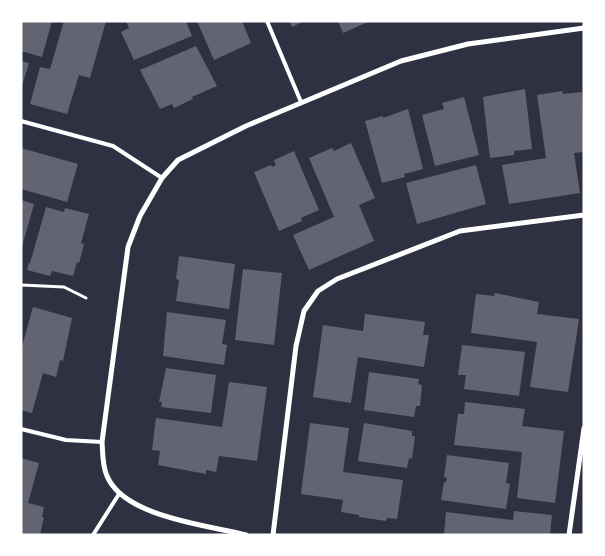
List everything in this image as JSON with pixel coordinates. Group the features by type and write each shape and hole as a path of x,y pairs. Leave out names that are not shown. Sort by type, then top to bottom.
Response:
{"street":[{"path":"246,535 146,511 119,494 105,470 102,442 128,247 140,216 162,178 178,160 201,147 401,61 468,44 584,28"},
{"path":"273,535 296,346 304,311 318,291 337,280 460,231 584,214"},
{"path":"569,535 584,428"}],"lane":[{"path":"267,21 302,102"},
{"path":"21,121 113,146 162,178"},
{"path":"21,430 66,440 102,442"},
{"path":"93,535 119,494"}],"path":[{"path":"21,285 64,287 86,298"}],"building":[{"path":"21,21 52,21 42,57 21,51"},
{"path":"64,21 106,21 90,78 79,75 67,114 30,104 40,67 50,69"},
{"path":"126,21 186,21 192,36 134,60 121,32 129,28"},
{"path":"197,21 242,21 251,43 214,60"},
{"path":"289,21 304,21 292,27"},
{"path":"338,21 370,21 343,33"},
{"path":"196,46 217,86 192,97 193,99 174,108 172,104 160,109 140,70"},
{"path":"21,61 29,63 22,86 21,86"},
{"path":"525,89 532,149 514,151 514,155 490,158 483,97"},
{"path":"562,91 563,94 582,92 584,152 574,153 580,193 509,204 502,165 546,158 537,95"},
{"path":"464,97 479,155 435,166 422,115 444,109 442,103"},
{"path":"408,109 423,169 404,174 405,177 382,183 365,121 383,116 383,118"},
{"path":"351,143 375,198 359,205 374,241 309,270 293,235 334,217 309,158 332,148 334,151"},
{"path":"21,148 78,164 67,202 21,189"},
{"path":"294,151 319,210 301,218 302,221 279,231 254,172 271,165 272,167 276,165 274,160"},
{"path":"476,165 486,204 417,224 406,183"},
{"path":"21,200 34,204 22,247 21,247"},
{"path":"46,207 64,212 65,208 89,214 81,243 84,244 73,276 52,271 50,276 27,270"},
{"path":"179,256 235,264 229,309 176,301 179,280 176,279"},
{"path":"243,269 282,273 274,345 235,340"},
{"path":"495,293 539,302 537,314 579,319 568,392 530,387 537,342 471,333 476,294 494,296"},
{"path":"33,307 72,318 63,361 60,360 56,377 43,373 32,413 21,410 21,350"},
{"path":"167,312 226,320 222,344 227,345 224,365 163,356"},
{"path":"365,314 425,322 423,335 429,335 424,367 358,357 351,403 313,397 323,325 363,331"},
{"path":"462,345 525,352 519,396 464,389 466,375 458,375"},
{"path":"166,368 216,375 211,413 161,407 162,402 159,402"},
{"path":"369,372 419,379 418,384 422,385 420,406 416,406 414,417 364,410"},
{"path":"229,382 267,387 257,461 219,456 216,472 206,470 206,474 158,465 160,451 152,450 156,418 222,427"},
{"path":"465,402 525,409 522,426 564,431 555,503 517,498 522,452 454,445 458,414 464,414"},
{"path":"310,423 349,428 343,472 403,480 397,519 387,518 386,521 359,517 359,515 341,512 343,500 301,494"},
{"path":"364,423 412,431 412,436 415,436 412,459 409,458 407,468 358,461"},
{"path":"447,455 509,463 506,483 510,484 506,509 441,500 444,482 446,482 447,478 444,477"},
{"path":"21,458 39,463 28,503 44,507 40,535 21,535"},
{"path":"514,511 552,515 550,535 444,535 446,512 513,520"}]}
